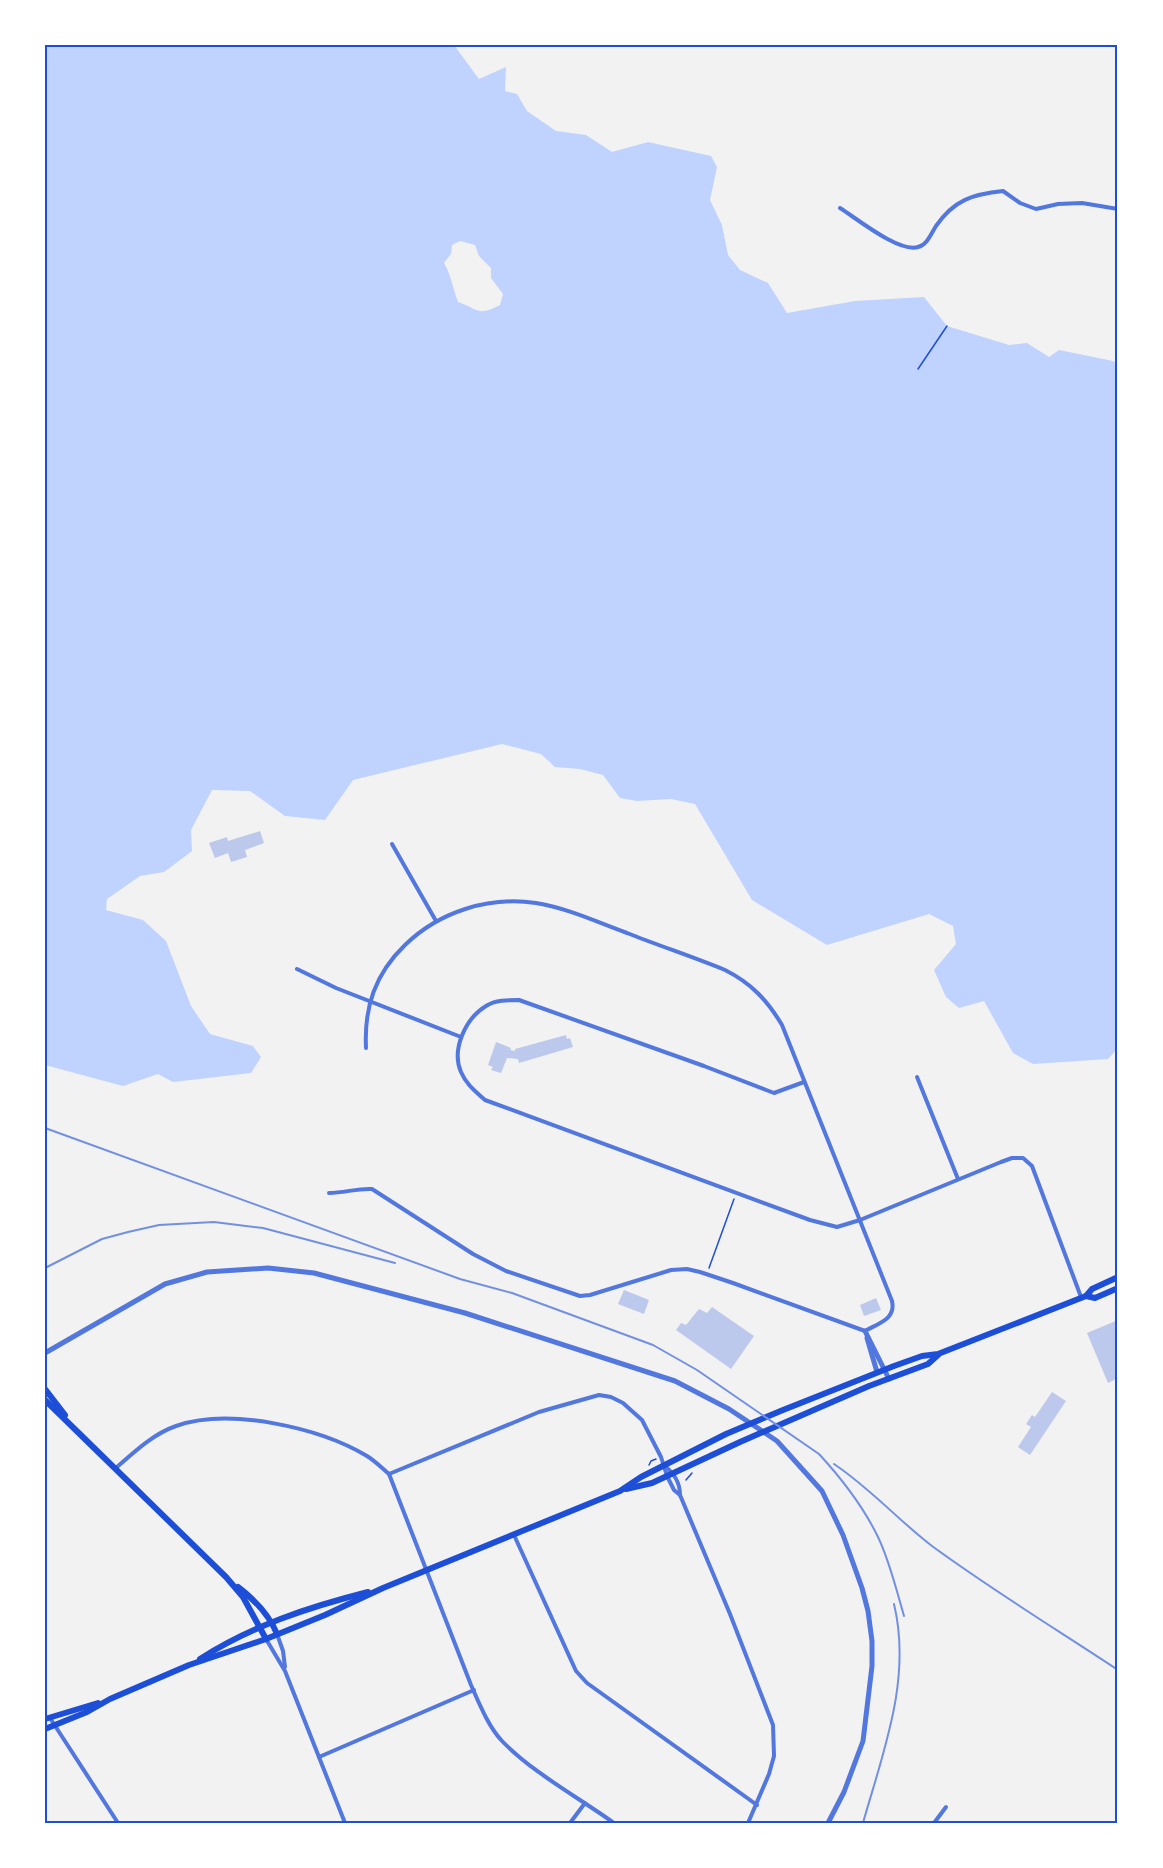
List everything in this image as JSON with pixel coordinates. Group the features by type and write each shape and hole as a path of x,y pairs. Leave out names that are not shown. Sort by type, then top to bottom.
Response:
{"main road":[{"path":"45,1729 87,1713 110,1700 189,1665 266,1639 426,1570 620,1491 726,1434 877,1372 922,1356 938,1354 1084,1297 1092,1289 1118,1277"},
{"path":"1084,1297 1095,1298 1118,1288"},
{"path":"620,1491 652,1483 740,1442 928,1364 938,1354"},
{"path":"45,1389 72,1426"},
{"path":"45,1400 226,1577 243,1597 266,1639"},
{"path":"226,1577 255,1600 277,1634"},
{"path":"189,1665 230,1640 260,1627 338,1599 383,1588"},
{"path":"48,1719 110,1700"}],"street":[{"path":"840,208 891,241 917,248 927,241 937,225 957,204 978,194 1003,191 1020,203 1036,209 1058,204 1082,203 1118,209"},
{"path":"392,844 436,921"},
{"path":"366,1048 367,1019 371,1000 380,976 393,957 417,934 436,921 453,912 476,906 509,902 535,903 563,910 725,970 742,979 771,1006 782,1025 894,1307 889,1318 865,1331"},
{"path":"297,969 336,988 461,1037"},
{"path":"804,1082 774,1093 519,1000 487,1005 474,1016 461,1037 458,1052 459,1069 469,1086 485,1100 736,1193 837,1227 860,1220 1012,1158 1023,1158 1028,1161 1034,1173 1084,1297"},
{"path":"917,1077 958,1179"},
{"path":"329,1193 341,1193 361,1188 372,1189 473,1254 506,1271 580,1296 671,1270 687,1269 706,1274 865,1331 889,1379"},
{"path":"45,1355 165,1284 207,1272 268,1268 314,1273 465,1313 675,1381 729,1409 777,1441 822,1491 843,1535 868,1611 872,1641 872,1666 864,1741 844,1792 828,1823"},
{"path":"865,1331 877,1372"},
{"path":"389,1474 539,1412 599,1395 611,1397 622,1403 642,1420 670,1475 680,1486 680,1495 773,1725 774,1756 764,1789 748,1823"},
{"path":"116,1468 138,1449 174,1427 190,1422 246,1419 321,1435 368,1457 389,1474 474,1690 501,1740 549,1780 614,1823"},
{"path":"670,1475 674,1490 680,1495"},
{"path":"514,1535 576,1671 587,1683 757,1805"},
{"path":"277,1634 283,1651 285,1671"},
{"path":"266,1639 285,1671 345,1823"},
{"path":"319,1757 474,1690"},
{"path":"48,1719 77,1758 117,1823"},
{"path":"570,1823 585,1803"},
{"path":"934,1823 946,1807"}],"path":[{"path":"918,369 947,326"},
{"path":"706,1274 736,1193"}],"water":[{"path":"45,45 454,45 479,79 506,67 505,91 517,94 527,111 556,131 586,135 612,152 648,142 711,156 717,167 710,200 722,225 728,255 740,270 768,283 787,313 855,301 924,297 947,326 1009,345 1027,343 1049,357 1059,350 1113,361 1118,365 1118,1048 1108,1059 1033,1064 1013,1053 984,1001 959,1008 946,997 934,970 956,944 953,926 929,914 827,945 752,900 695,804 671,799 637,801 620,798 603,775 580,769 555,767 541,754 502,744 353,780 325,820 285,816 250,791 212,790 191,830 192,851 164,872 140,876 107,899 106,910 143,920 166,941 191,1006 210,1034 253,1046 261,1057 251,1073 173,1082 158,1074 123,1086 45,1065","holes":["460,241 475,245 479,256 491,268 491,278 503,294 500,305 487,311 478,311 458,302 444,263 451,254 452,245"]}],"building":[{"path":"260,831 264,843 245,850 247,857 231,862 228,853 215,858 209,843 227,837 228,841"},
{"path":"566,1035 567,1039 570,1038 573,1047 519,1063 518,1059 507,1058 501,1073 491,1070 493,1067 488,1065 496,1042 515,1051 515,1049"},
{"path":"624,1290 649,1300 644,1314 618,1304"},
{"path":"876,1298 881,1310 864,1316 860,1305"},
{"path":"712,1307 754,1336 731,1369 676,1330 681,1323 686,1325 699,1309 707,1313"},
{"path":"1118,1320 1118,1378 1108,1383 1087,1333"},
{"path":"1052,1392 1066,1401 1030,1455 1018,1447 1031,1427 1026,1424 1032,1415 1035,1417"}],"railway":[{"path":"45,1128 460,1279 512,1293 653,1345 697,1370 819,1454 852,1493 866,1514 886,1556 904,1616"},
{"path":"45,1268 102,1239 159,1225 214,1222 263,1228 395,1263"},
{"path":"834,1464 860,1483 932,1546 1118,1670"},
{"path":"863,1823 893,1715 897,1688 900,1660 899,1632 894,1604"}]}
